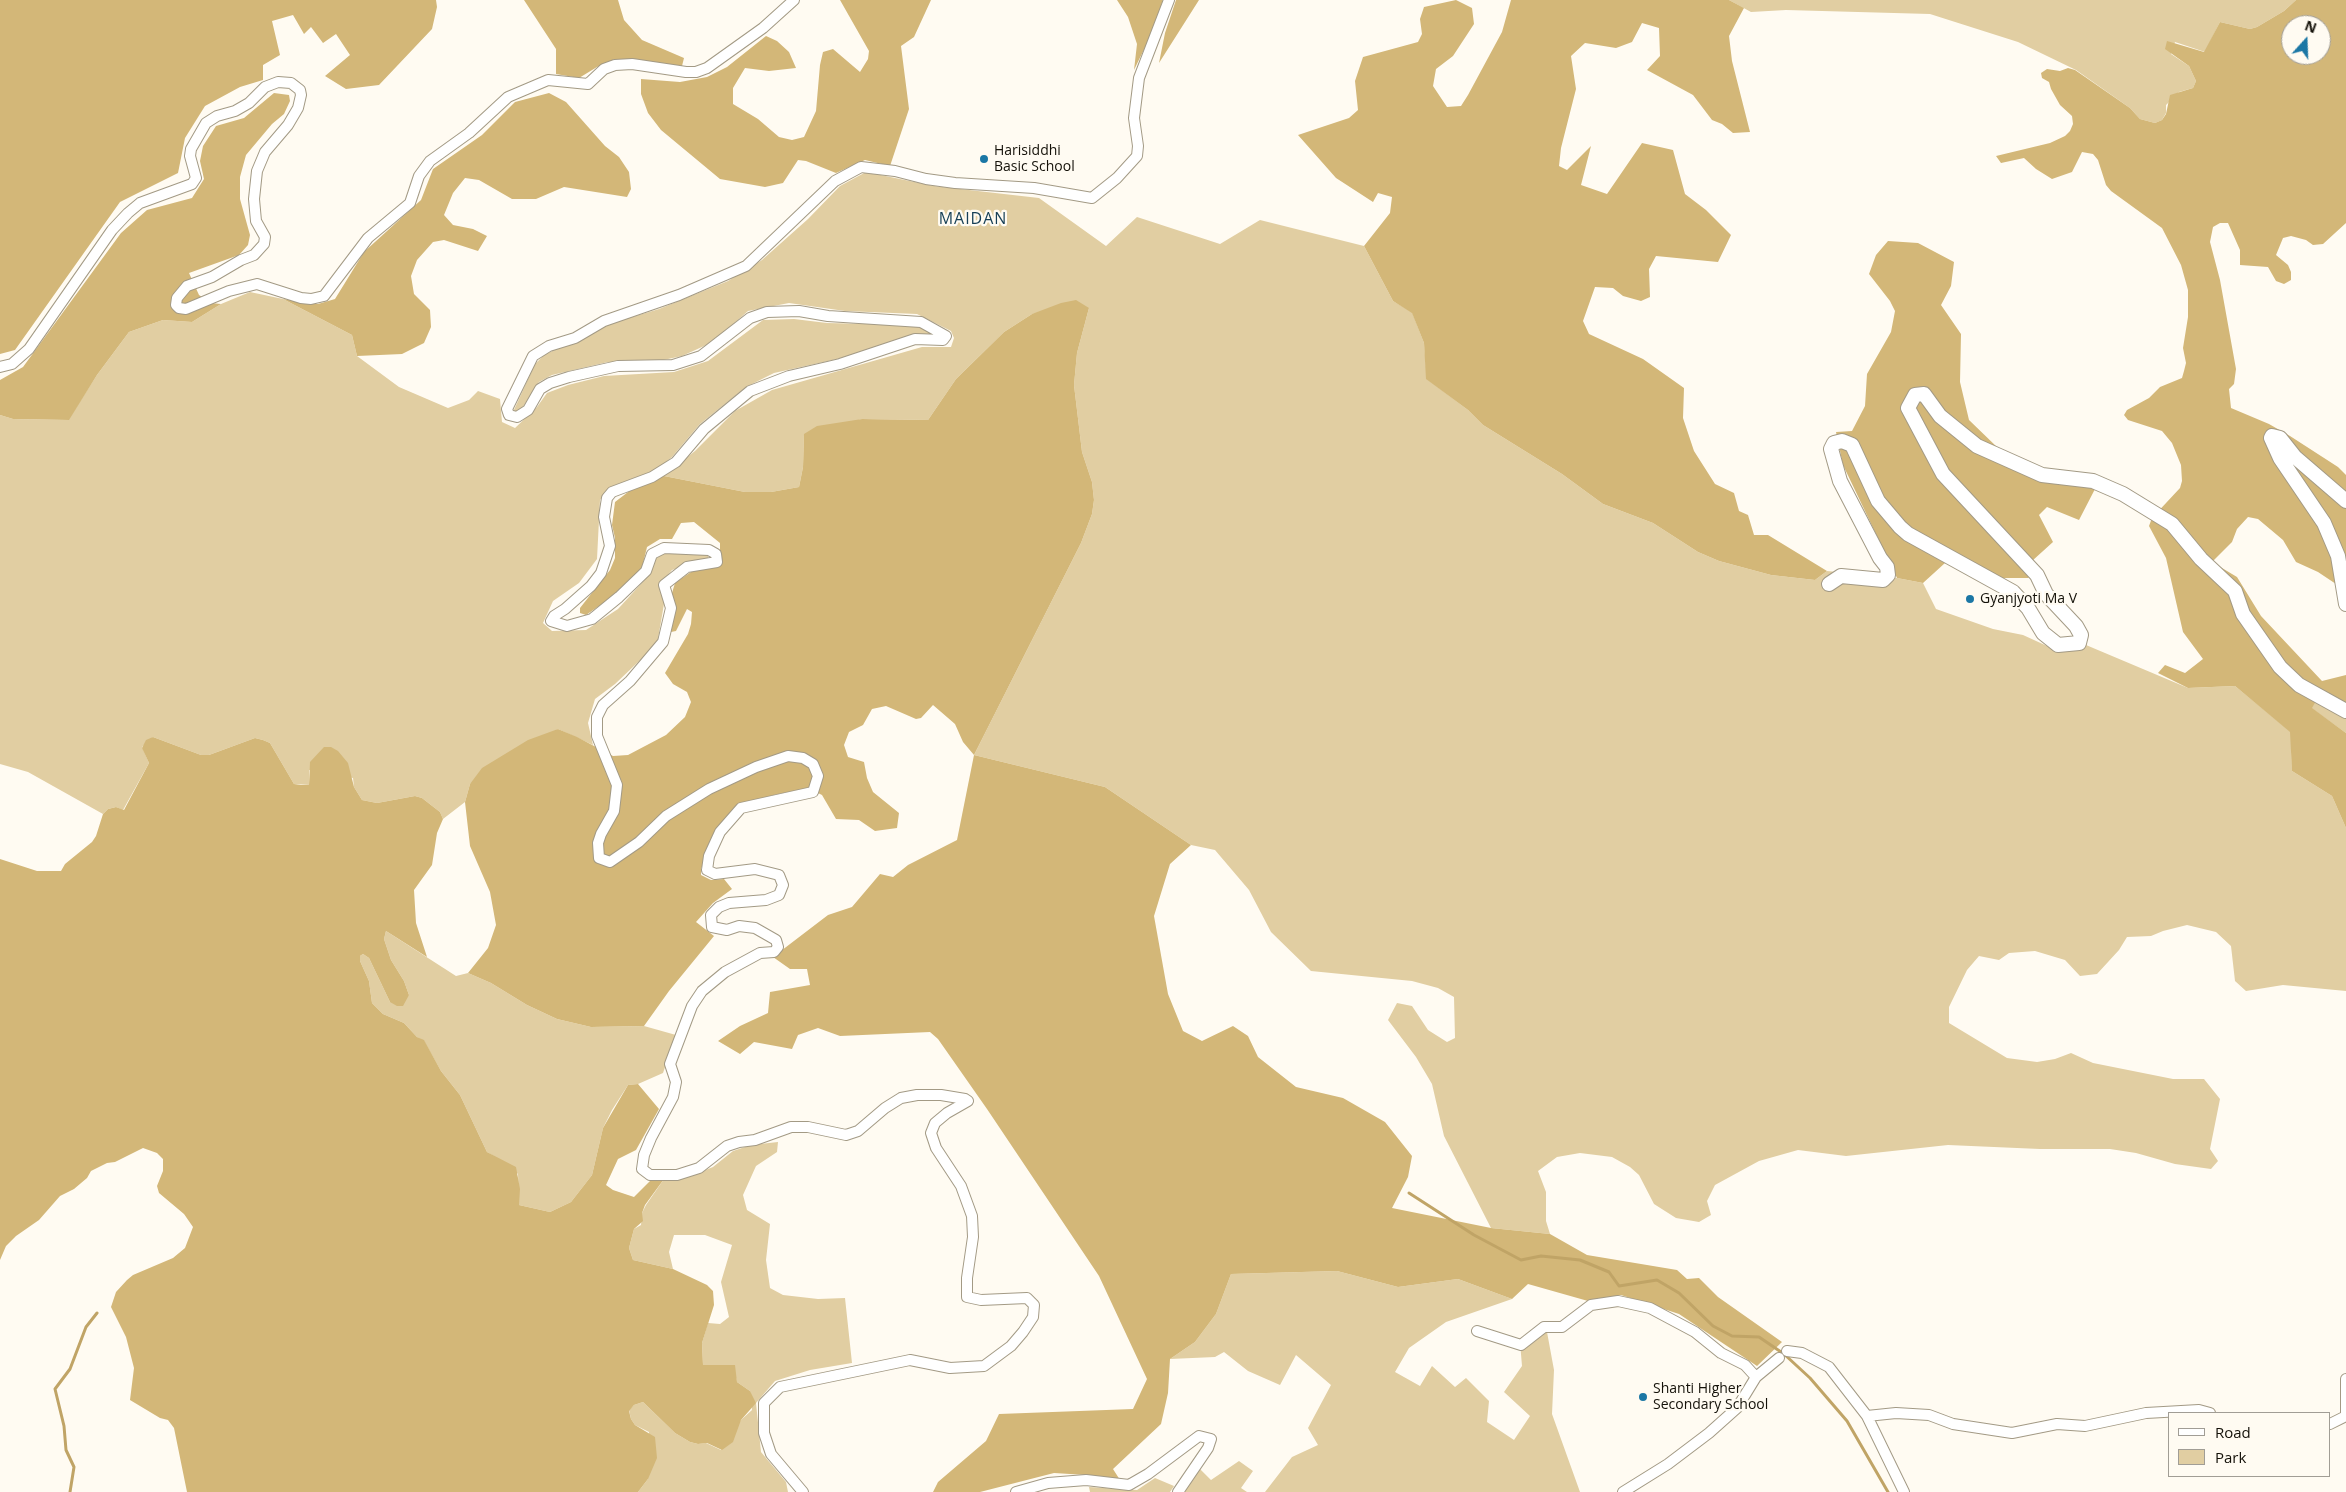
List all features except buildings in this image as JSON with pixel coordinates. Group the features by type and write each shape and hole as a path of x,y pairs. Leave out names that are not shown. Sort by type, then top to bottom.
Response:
{"street":[{"path":"0,367 12,364 29,349 112,230 128,213 146,201 192,184 196,178 191,149 206,123 249,103 265,87 278,82 291,82 302,94 298,108 288,125 265,152 256,170 254,199 256,221 265,236 264,244 254,255 183,288 177,298 176,305 179,308 186,308 229,291 257,284 301,298 311,299 324,296 368,238 410,203 419,176 430,160 469,133 508,97 548,80 588,84 604,69 615,65 632,64 686,72 707,68 763,28 794,0"},
{"path":"803,1492 771,1454 764,1434 764,1403 780,1387 910,1360 950,1368 984,1366 1012,1346 1033,1317 1034,1305 1027,1298 981,1300 967,1297 967,1278 973,1237 972,1216 961,1186 936,1148 930,1133 936,1123 968,1101 964,1099 941,1095 909,1096 901,1098 885,1108 858,1131 846,1135 808,1127 791,1127 755,1140 727,1146 699,1168 677,1175 650,1175 642,1169 644,1155 673,1097 676,1082 670,1064 692,1006 702,991 725,972 760,953 774,952 778,947 776,940 754,928 740,926 727,930 712,927 711,915 719,908 729,903 766,900 779,895 783,885 779,875 755,869 715,874 707,870 710,856 720,832 741,808 813,792 818,776 813,764 803,758 788,756 756,767 709,789 666,816 639,842 610,862 599,858 598,843 614,811 617,785 598,736 597,717 602,705 630,681 662,642 671,608 664,585 687,567 717,562 716,554 709,550 664,548 652,554 646,571 619,597 592,618 567,626 551,622 554,616 592,586 601,573 610,546 604,517 607,498 612,492 652,477 676,462 704,429 750,391 789,376 840,364 916,339 943,340 946,336 921,322 828,316 799,311 767,312 750,318 701,356 673,365 618,366 570,377 550,383 540,389 528,410 517,417 509,415 507,409 533,356 549,346 575,338 604,321 679,295 746,266 835,181 861,167 895,171 926,179 955,183 1034,188 1092,198 1117,178 1136,156 1138,146 1134,118 1139,78 1169,0"},
{"path":"1829,584 1841,576 1883,580 1888,575 1887,567 1880,558 1840,481 1831,450 1834,442 1842,440 1852,445 1878,501 1908,534 2013,592 2028,608 2043,633 2058,645 2079,644 2081,635 2076,626 2046,594 2037,575 1943,474 1908,408 1914,395 1924,394 1940,416 1977,446 2042,475 2093,481 2123,494 2172,524 2201,559 2235,591 2243,614 2280,667 2299,685 2346,711"},
{"path":"2346,501 2301,463 2280,438 2272,436 2272,442 2280,458 2324,523 2338,556 2346,604"},
{"path":"1477,1331 1520,1345 1544,1327 1562,1327 1591,1304 1618,1301 1635,1303 1650,1308 1695,1332 1721,1353 1745,1365 1756,1377"},
{"path":"1623,1492 1668,1464 1709,1434 1737,1408 1756,1377 1783,1354 1802,1353 1829,1367 1867,1416 1904,1492"},
{"path":"2331,1424 2346,1416 2346,1379"},
{"path":"1867,1416 1896,1413 1929,1414 1953,1424 2012,1434 2057,1424 2085,1426 2146,1413 2198,1410 2206,1412"},
{"path":"1016,1492 1048,1483 1086,1480 1129,1485 1148,1474 1199,1436 1211,1439 1208,1448 1178,1492"}],"green space":[{"path":"1729,0 2296,0 2284,11 2257,27 2250,29 2220,22 2205,52 2175,42 2171,54 2189,66 2196,81 2193,88 2179,92 2166,105 2166,113 2162,120 2155,123 2140,119 2130,108 2076,70 2018,42 1930,14 1786,10 1751,12"},
{"path":"866,172 934,186 1039,198 1106,246 1137,217 1220,244 1260,220 1364,246 1393,301 1412,312 1424,343 1427,379 1468,410 1483,425 1562,474 1603,504 1653,523 1698,552 1719,561 1771,575 1815,580 1827,571 1897,578 1923,583 1936,609 1993,629 2023,635 2058,651 2086,645 2188,688 2235,686 2291,732 2292,771 2332,796 2346,828 2346,991 2283,985 2246,991 2235,981 2231,946 2216,932 2187,925 2151,936 2127,937 2119,950 2097,974 2080,976 2065,960 2035,951 2009,953 1999,960 1979,956 1967,970 1949,1007 1949,1023 2007,1058 2037,1062 2055,1059 2071,1053 2093,1063 2173,1079 2204,1079 2220,1099 2210,1149 2218,1161 2211,1169 2175,1164 2136,1153 2110,1149 2040,1149 1948,1145 1846,1156 1798,1150 1759,1161 1715,1185 1707,1201 1711,1215 1699,1222 1676,1218 1654,1204 1639,1175 1630,1167 1612,1157 1580,1153 1557,1157 1538,1171 1546,1192 1546,1221 1550,1234 1491,1228 1444,1136 1432,1084 1416,1057 1388,1020 1397,1003 1412,1006 1428,1030 1447,1042 1455,1038 1454,997 1438,988 1412,981 1311,971 1271,932 1249,890 1215,850 1191,845 1105,787 974,755 1081,543 1092,514 1094,500 1092,482 1082,452 1074,385 1077,353 1089,308 1032,314 1004,332 956,379 928,420 862,419 804,435 803,467 799,487 771,492 745,492 664,476 695,451 735,411 772,390 922,347 951,347 954,338 951,331 917,314 845,311 789,303 748,311 713,342 682,356 654,362 608,362 552,375 539,382 521,410 513,412 535,364 544,355 609,324 659,309 728,281 762,260 808,219 840,186"},
{"path":"250,292 283,299 352,335 357,356 399,387 448,408 469,400 478,391 500,399 502,422 515,428 537,407 547,393 568,385 604,376 674,372 708,361 763,320 794,319 827,323 911,325 934,332 934,336 910,337 837,359 774,373 746,387 700,424 672,457 654,472 608,489 600,500 597,559 579,583 553,601 543,623 552,631 586,630 618,609 650,574 654,560 663,554 673,552 708,554 708,558 672,570 661,583 665,598 658,639 654,647 615,684 595,699 588,723 593,745 558,729 470,784 465,802 443,819 440,812 422,798 415,796 377,803 362,800 354,787 353,778 309,770 309,785 294,784 270,743 263,740 255,738 209,755 201,755 153,737 142,747 149,763 123,810 116,807 108,809 103,814 28,772 0,764 0,415 13,419 68,420 97,375 129,332 163,320 192,322 221,304"},
{"path":"2321,692 2346,708 2346,733 2311,708"},
{"path":"386,931 456,976 468,973 491,983 527,1005 557,1019 591,1027 644,1026 676,1035 663,1073 638,1084 628,1085 612,1110 603,1128 592,1175 571,1202 550,1212 519,1205 518,1174 509,1165 487,1152 460,1095 441,1071 424,1041 417,1037 404,1023 383,1014 372,1003 369,981 360,961 360,956 363,954 369,958 390,1002 409,995 404,981 391,960 384,939"},
{"path":"778,1142 777,1152 756,1166 743,1195 747,1210 770,1224 766,1260 770,1288 783,1295 818,1299 845,1298 852,1363 810,1370 775,1381 756,1403 761,1452 786,1482 788,1492 638,1492 648,1479 649,1432 635,1425 631,1419 629,1410 634,1405 643,1402 675,1433 690,1442 706,1443 721,1450 741,1420 752,1410 750,1391 737,1382 735,1373 703,1365 702,1343 708,1323 720,1324 729,1317 721,1282 732,1245 705,1235 674,1235 669,1252 673,1269 633,1260 629,1248 634,1229 641,1225 642,1213 646,1205 664,1179 686,1178 713,1167 733,1151 751,1145"},
{"path":"1337,1271 1398,1287 1458,1279 1512,1299 1446,1322 1409,1348 1395,1372 1420,1386 1432,1366 1455,1387 1466,1378 1489,1401 1487,1422 1514,1440 1530,1416 1504,1392 1522,1366 1520,1342 1547,1332 1554,1370 1552,1414 1580,1492 1265,1492 1292,1457 1318,1445 1308,1428 1331,1385 1296,1355 1280,1385 1248,1371 1224,1352 1215,1357 1170,1359 1195,1342 1216,1314 1231,1274"},
{"path":"1239,1461 1253,1471 1241,1488 1247,1492 1184,1492 1200,1469 1211,1480"},
{"path":"1155,1478 1174,1486 1170,1492 1090,1492 1089,1487 1137,1490"}],"shaded area":[{"path":"0,0 436,0 437,7 432,29 379,85 346,89 325,76 350,55 336,34 323,43 311,27 304,34 293,15 272,21 280,55 263,65 263,80 240,87 205,106 185,138 178,173 120,202 15,350 0,354"},
{"path":"524,0 618,0 624,20 642,40 684,58 682,66 615,59 579,78 556,74 556,49"},
{"path":"840,0 931,0 914,37 901,46 909,109 890,166 865,160 836,173 806,161 798,160 783,183 765,187 720,179 661,130 648,113 641,94 641,79 680,82 707,77 727,67 766,36 777,41 789,52 796,68 769,71 745,68 733,88 733,104 758,119 779,137 792,140 804,137 816,111 823,52 833,49 860,72 868,59 869,51"},
{"path":"1117,0 1163,0 1150,37 1134,70 1137,44 1128,17"},
{"path":"1176,0 1199,0 1159,63 1165,33"},
{"path":"1456,0 1472,8 1474,24 1453,56 1436,69 1433,86 1447,107 1461,106 1468,95 1502,32 1511,0 1729,0 1744,8 1729,36 1732,61 1750,132 1733,133 1722,124 1712,120 1693,95 1647,70 1660,56 1659,28 1642,23 1632,42 1616,48 1585,43 1571,56 1576,89 1561,148 1559,166 1567,170 1591,146 1581,185 1607,194 1642,143 1673,150 1685,194 1706,210 1731,235 1718,262 1656,256 1649,269 1650,297 1641,301 1623,296 1613,288 1595,287 1583,321 1589,334 1643,359 1684,388 1683,418 1694,451 1715,484 1734,493 1739,511 1748,515 1754,535 1768,535 1827,571 1815,580 1771,575 1719,561 1698,552 1653,523 1603,504 1562,474 1483,425 1468,410 1426,379 1424,343 1412,313 1393,301 1364,246 1390,213 1392,197 1378,193 1373,202 1336,178 1298,135 1349,118 1358,110 1355,81 1363,57 1418,42 1422,34 1420,19 1424,7"},
{"path":"2296,0 2346,0 2346,223 2323,244 2313,245 2306,240 2291,236 2283,238 2276,255 2288,265 2291,272 2291,280 2284,284 2276,281 2268,267 2240,265 2240,250 2228,223 2220,223 2213,227 2210,242 2220,280 2236,369 2234,384 2229,389 2231,408 2269,424 2290,436 2338,467 2346,475 2346,586 2336,584 2318,572 2296,562 2283,540 2258,519 2248,517 2237,529 2232,542 2212,562 2237,577 2261,616 2322,681 2346,675 2346,708 2321,692 2312,708 2346,733 2346,828 2332,796 2292,771 2290,732 2235,686 2188,688 2158,673 2165,665 2185,673 2203,659 2183,632 2166,558 2149,526 2152,518 2180,488 2182,481 2181,465 2172,443 2162,431 2128,420 2124,415 2127,410 2149,398 2160,387 2182,378 2186,363 2183,348 2188,317 2188,290 2181,265 2162,228 2111,191 2106,185 2098,160 2093,154 2082,152 2072,172 2052,179 2036,169 2024,158 2001,163 1996,156 2050,143 2065,136 2070,131 2073,124 2072,116 2060,105 2049,82 2042,78 2041,73 2047,69 2060,71 2068,68 2075,70 2130,108 2140,119 2155,123 2162,120 2166,114 2170,95 2193,88 2196,81 2189,66 2165,49 2167,41 2204,52 2220,22 2250,29 2257,27 2284,11"},
{"path":"274,93 289,95 290,101 284,114 272,124 246,155 240,177 240,199 250,235 248,245 239,255 189,273 199,295 211,303 221,304 192,322 163,320 129,332 97,375 69,420 13,419 0,415 0,380 23,367 121,233 147,210 192,198 204,179 200,161 203,146 216,126 244,118"},
{"path":"549,93 566,102 605,146 619,157 629,172 631,189 627,197 564,187 536,199 512,199 479,180 465,178 453,193 444,215 453,225 473,229 487,236 478,251 444,240 433,242 417,260 411,276 414,294 430,310 431,327 424,343 402,354 357,356 352,335 283,299 318,304 335,299 364,252 421,200 433,169 482,135 515,102"},
{"path":"1888,241 1918,243 1954,262 1951,286 1941,305 1961,334 1960,382 1969,420 1998,448 2043,480 2095,489 2079,520 2047,507 2039,515 2053,542 2032,561 2037,569 2028,578 2002,578 1995,588 1965,566 1945,563 1923,583 1897,578 1843,465 1836,432 1852,431 1865,406 1867,374 1891,332 1895,311 1890,301 1869,274 1876,255"},
{"path":"1076,300 1089,308 1077,353 1074,385 1082,452 1092,482 1094,500 1092,514 1081,543 974,755 963,742 955,724 933,705 921,718 916,719 886,706 872,709 863,725 849,732 844,745 848,757 864,762 867,778 873,792 899,813 897,828 875,831 859,820 836,819 822,795 808,788 774,795 737,806 718,830 701,869 701,875 711,880 724,879 732,889 713,903 696,922 714,936 669,991 644,1026 591,1027 557,1019 527,1005 491,983 468,973 488,948 496,925 490,892 470,846 465,802 470,784 482,768 528,740 558,729 613,756 628,755 666,735 685,717 691,702 687,692 673,684 665,673 688,634 691,624 692,612 687,609 676,631 671,632 669,628 674,607 672,593 675,583 691,572 720,565 720,543 694,522 681,523 672,539 660,539 647,547 642,568 622,590 586,615 580,613 580,608 610,570 615,558 615,538 612,525 615,502 632,489 664,476 745,492 771,492 799,487 803,467 804,434 817,426 862,419 928,420 956,379 1004,332 1032,314 1061,303"},
{"path":"153,737 201,755 209,755 255,738 263,740 270,743 294,784 301,785 309,785 310,762 324,747 331,747 338,751 348,763 354,787 362,800 377,803 415,796 422,798 440,812 443,819 437,833 432,865 414,890 416,923 427,957 386,931 384,939 391,960 404,981 409,995 403,1006 397,1006 390,1002 369,958 363,954 360,956 360,961 369,981 372,1003 383,1014 404,1023 417,1037 424,1040 441,1071 460,1095 487,1152 516,1167 520,1189 519,1205 550,1212 571,1202 592,1175 603,1128 628,1085 638,1084 659,1109 636,1150 618,1159 606,1185 613,1190 634,1197 651,1180 664,1179 645,1205 642,1213 643,1221 634,1229 629,1248 633,1260 673,1269 707,1285 713,1291 714,1305 702,1343 703,1365 735,1365 737,1382 750,1391 756,1403 741,1420 733,1442 722,1450 707,1443 698,1444 690,1442 675,1433 643,1402 634,1405 629,1411 631,1419 635,1425 655,1437 657,1458 648,1479 638,1492 187,1492 174,1428 168,1420 160,1418 130,1400 134,1368 126,1337 111,1307 116,1292 133,1275 173,1258 185,1248 193,1227 184,1214 159,1193 157,1186 163,1171 163,1159 157,1153 143,1148 91,1171 87,1178 74,1189 60,1196 39,1220 16,1236 6,1246 0,1260 0,859 37,871 61,871 65,864 92,842 96,836 103,814 108,809 116,807 124,810 149,763 142,748 146,740"},
{"path":"974,755 1105,787 1191,845 1170,864 1154,916 1168,994 1183,1031 1202,1041 1233,1026 1248,1036 1258,1057 1296,1087 1343,1098 1385,1122 1412,1156 1408,1177 1392,1208 1491,1228 1550,1234 1587,1255 1677,1270 1687,1279 1699,1278 1718,1297 1782,1342 1757,1366 1679,1314 1621,1295 1588,1301 1528,1284 1512,1299 1458,1279 1398,1287 1337,1271 1231,1274 1216,1314 1195,1342 1170,1359 1168,1393 1161,1424 1113,1469 1120,1480 1111,1481 1086,1475 1054,1473 980,1492 933,1492 938,1482 986,1441 999,1414 1133,1409 1147,1379 1099,1276 987,1109 938,1039 930,1032 840,1036 818,1028 798,1035 792,1049 754,1042 740,1054 718,1041 740,1026 768,1013 770,992 810,985 807,969 790,969 773,957 828,915 852,907 880,874 893,877 908,865 957,840"}],"waterway":[{"path":"1409,1193 1474,1235 1521,1260 1541,1256 1580,1260 1609,1272 1619,1286 1657,1280 1679,1293 1713,1326 1732,1336 1759,1337 1784,1354 1810,1378 1847,1421 1888,1492"},
{"path":"70,1492 74,1467 66,1450 64,1426 55,1389 70,1369 86,1327 97,1313"}],"place":[{"name":"Harisiddhi Basic School","path":"984,159"},
{"name":"Gyanjyoti Ma V","path":"1970,599"},
{"name":"Shanti Higher Secondary School","path":"1643,1397"}],"district":[{"name":"MAIDAN","path":"973,219"}]}
